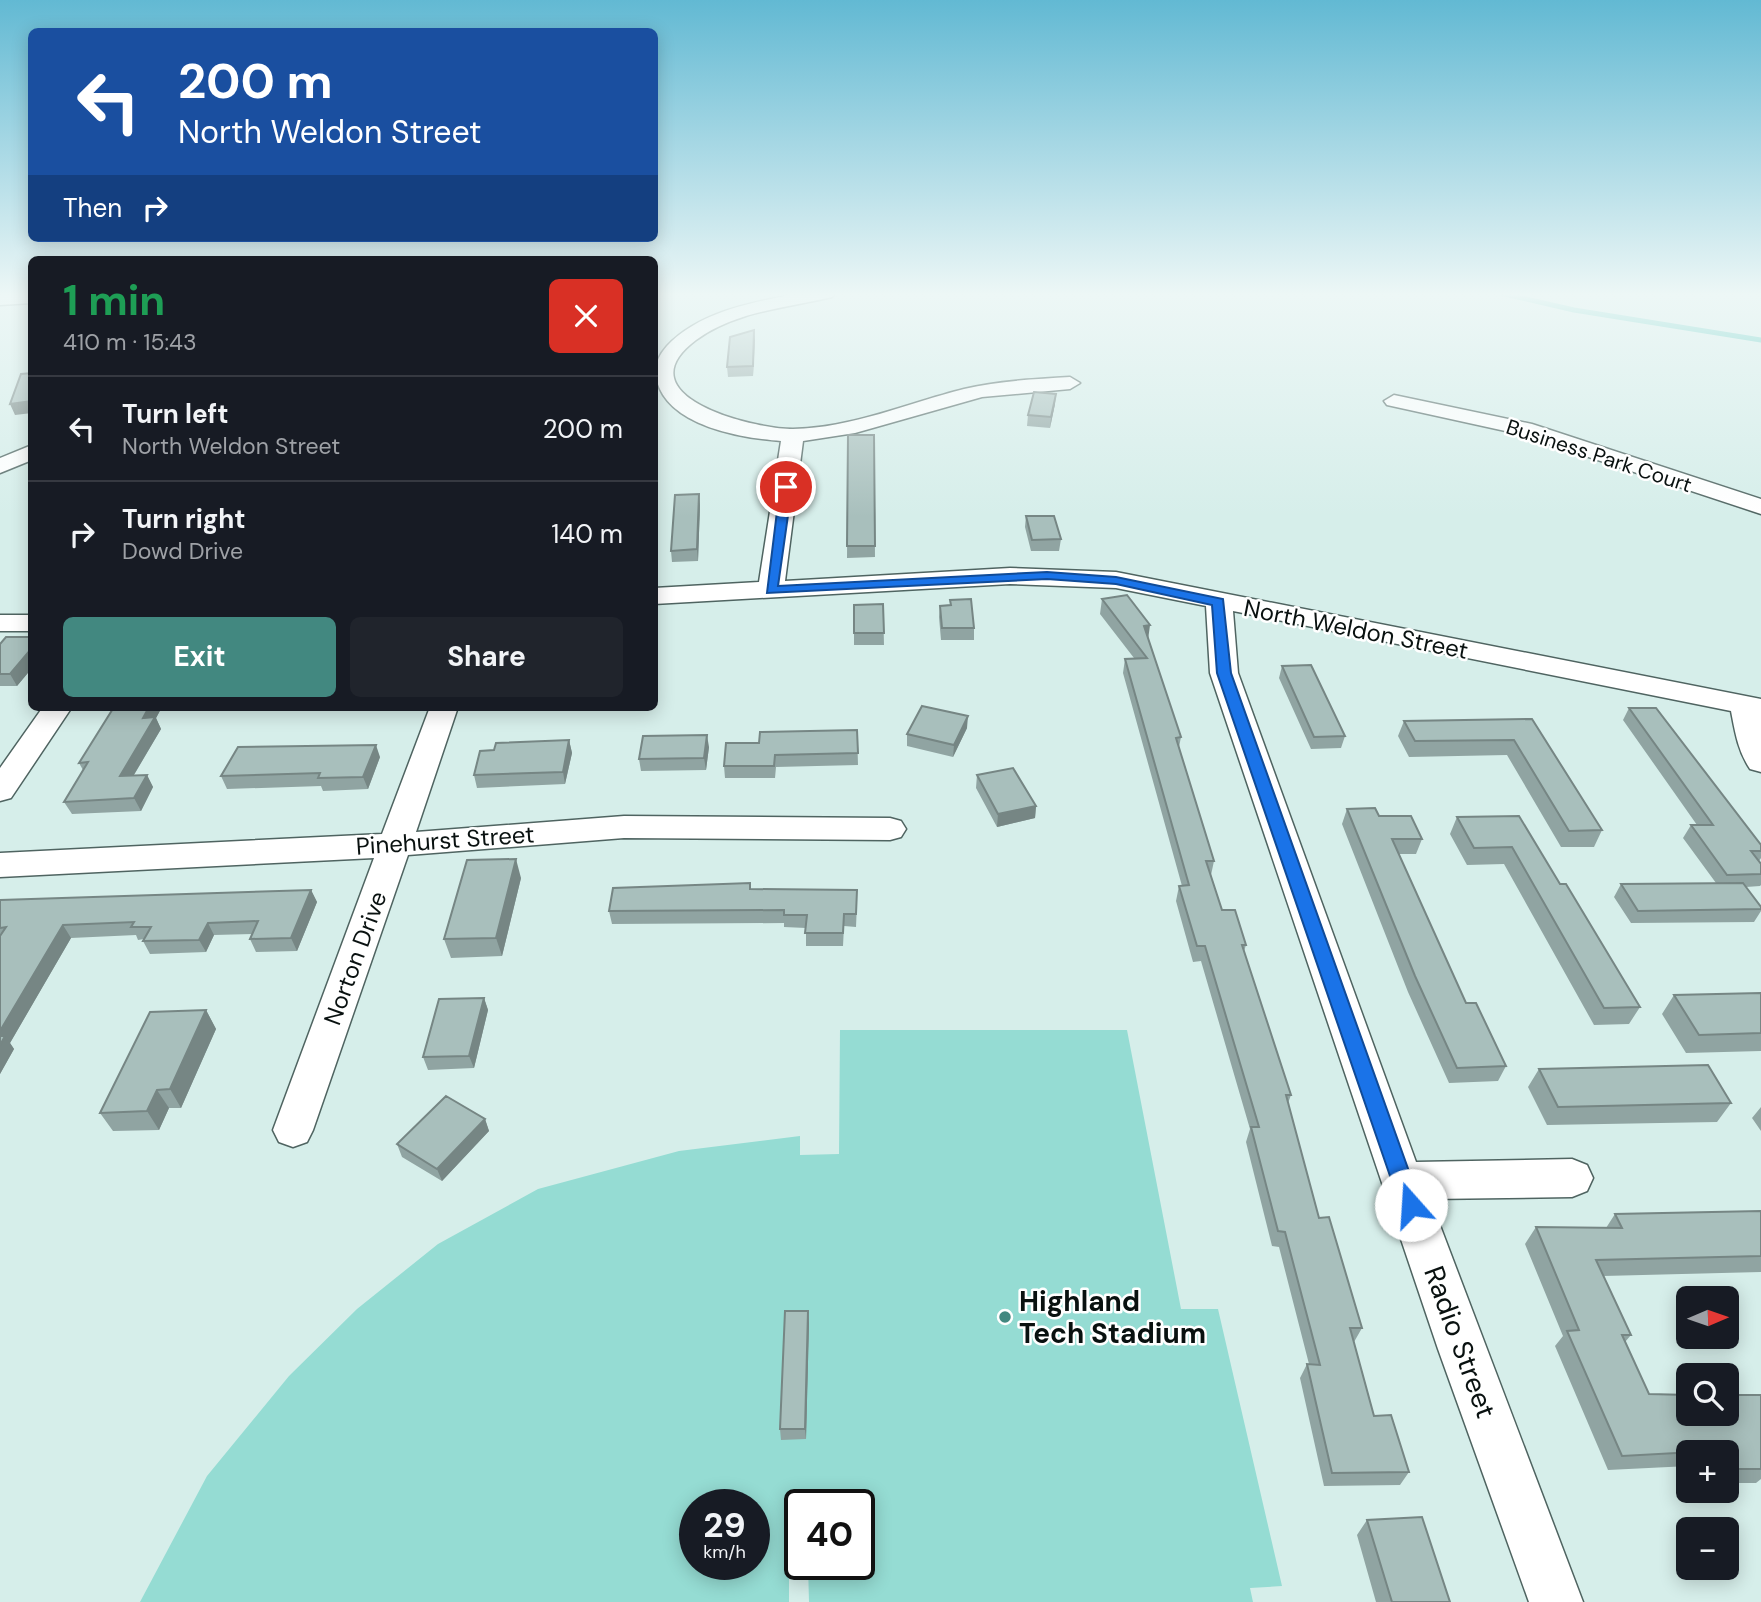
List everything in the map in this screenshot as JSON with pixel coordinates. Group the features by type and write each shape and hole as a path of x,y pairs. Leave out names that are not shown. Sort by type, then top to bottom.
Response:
{"street":[{"path":"665,368 663,397 712,419 749,430 793,435 865,425 986,391 1070,383"},
{"name":"Business Park Court","path":"1394,401 1524,429 1761,508"},
{"path":"771,590 793,435"},
{"path":"0,466 28,454"},
{"name":"North Weldon Street","path":"658,596 1047,575 1116,580 1753,706"},
{"name":"Radio Street","path":"1219,602 1224,673 1461,1349 1556,1602"},
{"path":"0,623 28,623"},
{"path":"1753,706 1753,746 1761,762"},
{"path":"0,791 55,711"},
{"name":"Norton Drive","path":"293,1129 443,711"},
{"name":"Pinehurst Street","path":"0,865 396,845 624,827 890,829"},
{"path":"1402,1181 1572,1178"}],"shaded area":[{"path":"840,1030 1127,1030 1181,1309 1218,1309 1282,1586 1250,1588 1253,1602 809,1602 808,1580 875,1580 875,1489 784,1489 784,1580 789,1580 789,1602 140,1602 207,1476 289,1376 357,1309 438,1244 538,1189 679,1151 800,1136 800,1155 839,1154"}],"building":[{"path":"28,373 28,402 10,404 21,374"},
{"path":"1034,392 1056,394 1051,417 1028,415"},
{"path":"848,435 874,435 875,546 847,546"},
{"path":"699,494 697,549 671,551 675,495"},
{"path":"1026,516 1054,516 1061,539 1032,540"},
{"path":"1127,595 1150,625 1144,626 1181,737 1176,738 1214,861 1206,861 1222,910 1235,910 1246,945 1242,945 1291,1095 1286,1095 1319,1218 1329,1217 1362,1328 1350,1328 1374,1416 1391,1415 1409,1472 1332,1473 1307,1364 1320,1365 1285,1232 1278,1231 1251,1127 1259,1127 1205,946 1197,946 1179,886 1189,885 1125,659 1147,658 1102,599"},
{"path":"971,599 974,628 942,628 940,606 951,605 950,600"},
{"path":"883,604 884,633 854,633 854,605"},
{"path":"6,637 28,637 28,653 10,674 0,674 0,644"},
{"path":"1311,665 1345,736 1314,737 1282,666"},
{"path":"922,706 968,716 954,745 907,734"},
{"path":"1629,708 1656,708 1761,845 1761,851 1751,851 1761,864 1761,874 1727,875 1691,825 1713,825"},
{"path":"112,711 147,711 143,718 155,717 120,776 147,775 134,798 64,802 88,762 79,763"},
{"path":"1532,719 1602,830 1569,831 1514,740 1415,741 1404,721"},
{"path":"857,730 858,753 775,755 774,766 724,766 726,743 759,743 760,732"},
{"path":"707,735 704,758 639,759 643,736"},
{"path":"569,740 563,772 474,775 480,751 494,750 496,743"},
{"path":"376,745 363,777 318,778 320,773 221,776 238,747"},
{"path":"1013,768 1036,806 998,814 977,775"},
{"path":"1375,808 1379,816 1411,816 1422,839 1392,839 1466,1003 1476,1003 1506,1066 1457,1068 1415,976 1347,809"},
{"path":"1519,816 1560,884 1566,884 1640,1007 1604,1008 1512,847 1474,848 1457,817"},
{"path":"516,859 496,938 444,939 467,860"},
{"path":"750,883 750,889 857,890 856,914 844,914 843,933 805,933 807,915 784,915 784,910 609,911 613,888"},
{"path":"1743,883 1761,909 1638,911 1621,884"},
{"path":"311,890 291,938 250,939 258,921 208,923 199,940 143,941 151,927 131,927 134,922 63,925 0,1031 0,936 6,927 0,928 0,900"},
{"path":"1761,993 1761,1033 1699,1035 1674,995"},
{"path":"484,998 469,1056 423,1057 439,999"},
{"path":"206,1010 170,1089 157,1090 147,1111 100,1113 150,1012"},
{"path":"1708,1065 1731,1103 1558,1107 1539,1069"},
{"path":"446,1096 485,1119 437,1169 397,1144"},
{"path":"1761,1211 1761,1256 1596,1260 1631,1335 1622,1335 1649,1394 1676,1395 1676,1426 1739,1426 1739,1395 1761,1395 1761,1469 1739,1469 1739,1440 1676,1440 1676,1453 1622,1456 1567,1331 1579,1330 1536,1227 1622,1228 1615,1214"},
{"path":"785,1311 808,1311 805,1429 780,1429"},
{"path":"1422,1517 1450,1602 1392,1602 1367,1520"}],"place":[{"name":"Highland Tech Stadium","path":"1005,1317"}],"route":[{"path":"786,487 771,590 1047,575 1116,580 1219,602 1224,673 1411,1205"}]}
